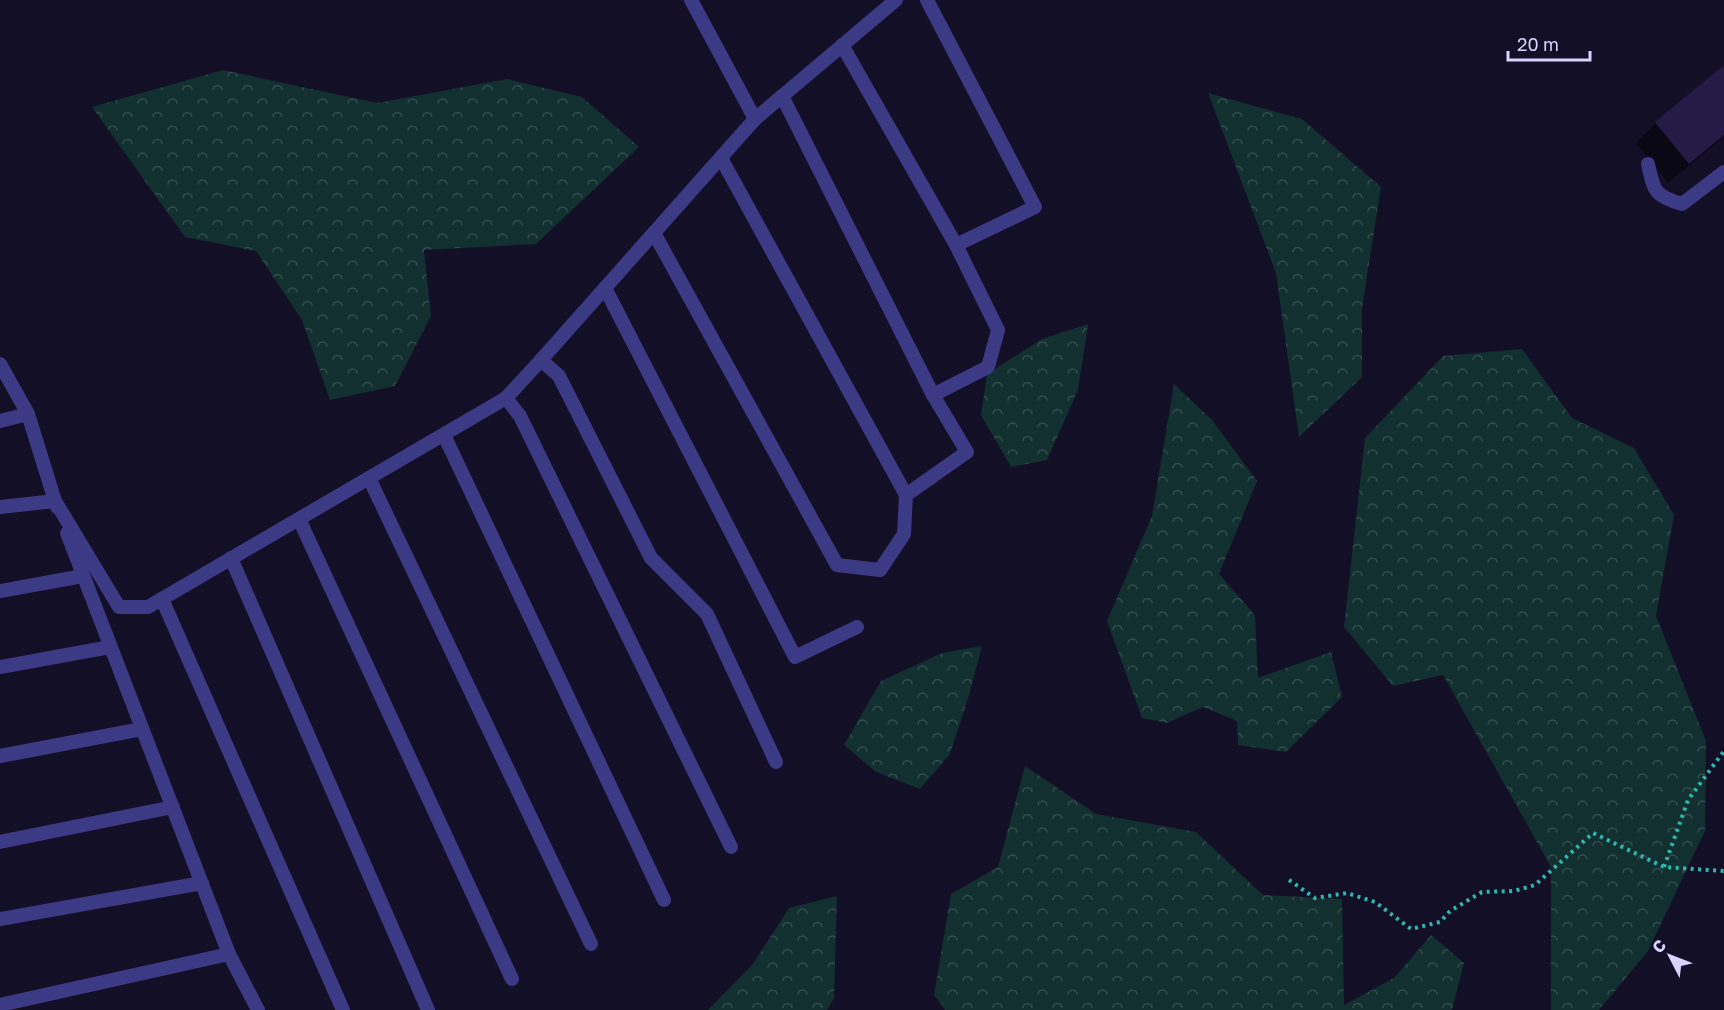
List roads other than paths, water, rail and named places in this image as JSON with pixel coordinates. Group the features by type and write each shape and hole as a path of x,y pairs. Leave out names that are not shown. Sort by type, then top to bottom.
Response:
{"lane":[{"path":"691,0 755,118"},
{"path":"55,501 118,608 148,607 444,435 506,398 755,118 896,0"},
{"path":"927,0 1035,207 956,245"},
{"path":"842,45 956,245 998,330 988,366 933,395"},
{"path":"782,96 933,395 967,452 906,495"},
{"path":"654,233 837,565 880,570 904,534 906,495 721,158"},
{"path":"1648,164 1653,186 1665,199 1682,204 1724,172"},
{"path":"605,288 795,657 857,627"},
{"path":"541,360 559,376 651,558 707,614 776,762"},
{"path":"0,365 28,414 55,501 110,647 230,954 258,1010"},
{"path":"506,398 520,416 731,847"},
{"path":"0,421 28,414"},
{"path":"444,435 664,900"},
{"path":"369,478 591,944"},
{"path":"0,507 55,501"},
{"path":"299,519 512,979"},
{"path":"231,558 428,1010"},
{"path":"0,591 83,576"},
{"path":"162,599 343,1010"},
{"path":"0,667 110,647"},
{"path":"0,756 142,729"},
{"path":"0,842 172,807"},
{"path":"0,919 202,883"},
{"path":"0,1005 230,954"}]}
